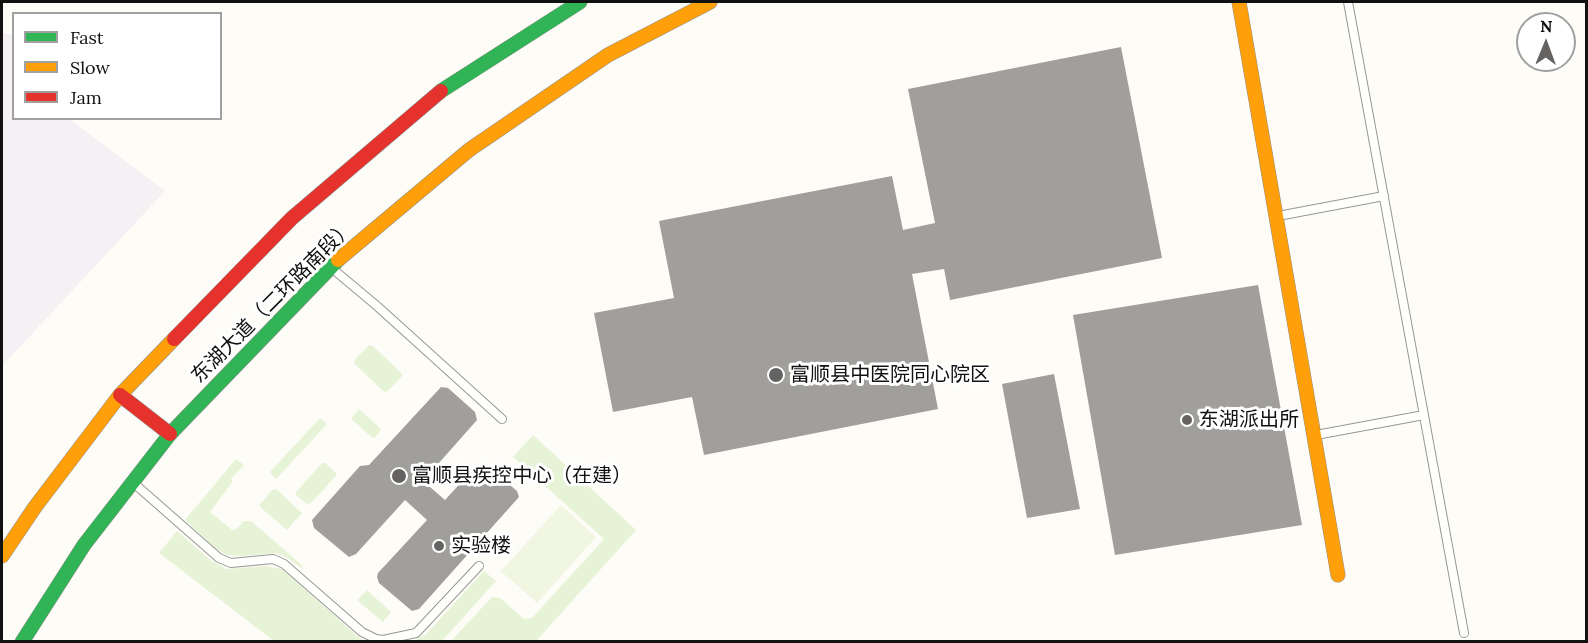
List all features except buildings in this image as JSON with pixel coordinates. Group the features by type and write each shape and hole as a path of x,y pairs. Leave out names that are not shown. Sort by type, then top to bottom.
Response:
{"main road":[{"path":"2,556 34,507 120,395 292,218 434,96 580,2"},
{"name":"东湖大道（二环路南段）","path":"22,642 84,545 170,434 330,267 469,150 608,55 710,2"},
{"path":"1239,2 1338,574"},
{"path":"120,395 170,434"}],"lane":[{"path":"1348,2 1464,633"},
{"path":"1276,216 1384,196"},
{"path":"330,267 377,306 502,419"},
{"path":"1314,435 1424,415"},
{"path":"132,482 219,558 231,563 266,559 284,564 362,632 375,639 383,640 416,633 478,566"}],"shaded area":[{"path":"2,32 12,36 12,120 71,120 165,191 2,366"}],"green space":[{"path":"369,345 373,346 402,374 387,392 383,391 354,363"},
{"path":"359,409 381,429 374,439 351,419"},
{"path":"320,418 327,424 276,479 270,472"},
{"path":"533,435 636,530 536,641 451,641 492,597 500,598 524,619 532,618 604,539 513,457"},
{"path":"236,459 244,465 231,479 233,481 210,512 232,530 244,521 251,521 303,566 301,568 288,558 276,553 227,555 214,547 185,520"},
{"path":"322,463 336,473 336,476 311,503 307,504 296,495 296,492"},
{"path":"276,489 302,513 287,530 259,506 272,490"},
{"path":"561,505 596,537 537,603 501,571"},
{"path":"177,531 209,559 226,569 265,566 282,569 363,641 274,641 159,553"},
{"path":"484,571 496,581 442,641 414,641 426,634"},
{"path":"367,590 391,612 383,622 358,601"}],"traffic: fast":[{"path":"441,91 580,2"},
{"path":"22,642 84,545 170,434 338,260"}],"traffic: slow":[{"path":"338,260 469,150 608,55 710,2"},
{"path":"1239,2 1338,575"},
{"path":"2,556 35,507 120,395 174,339"}],"traffic: jam":[{"path":"174,339 292,218 441,91"},
{"path":"120,395 170,434"}],"place":[{"name":"富顺县中医院同心院区","path":"776,375"},
{"name":"东湖派出所","path":"1187,420"},
{"name":"富顺县疾控中心（在建）","path":"399,476"},
{"name":"实验楼","path":"439,546"}]}
